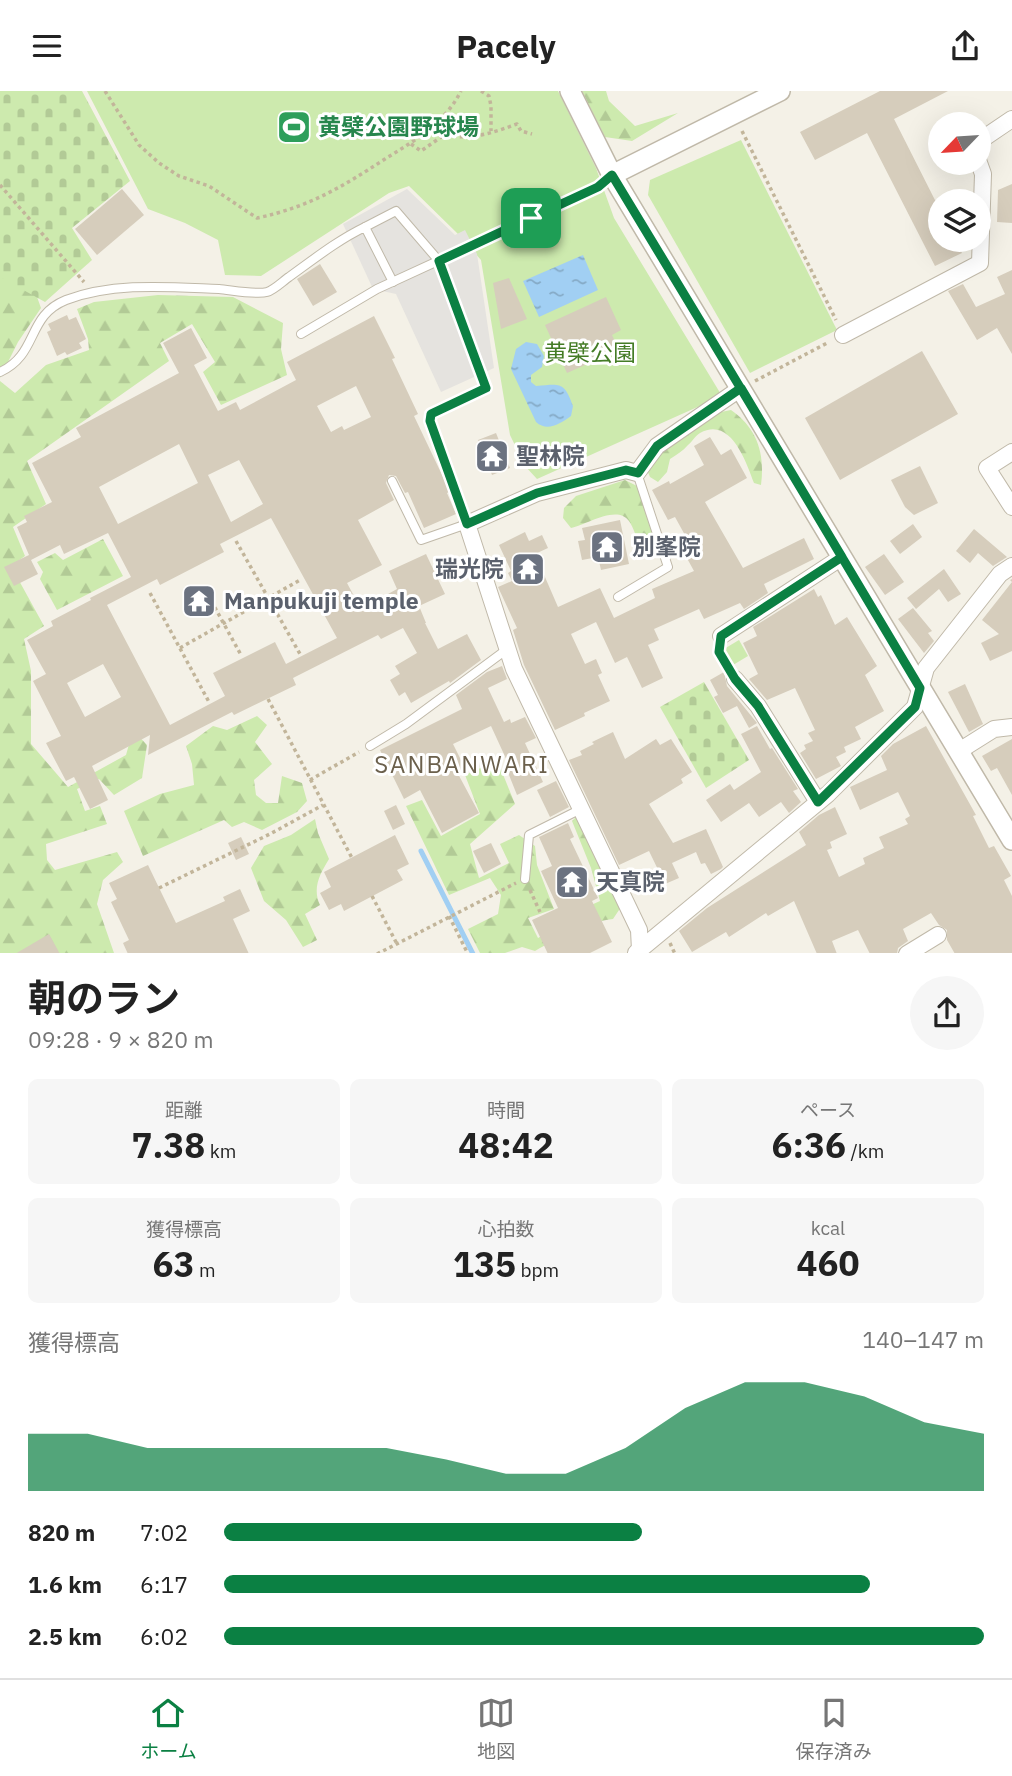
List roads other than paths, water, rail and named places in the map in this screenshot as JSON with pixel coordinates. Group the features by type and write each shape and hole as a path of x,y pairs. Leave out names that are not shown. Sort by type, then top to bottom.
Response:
{"street":[{"path":"570,91 612,175 746,385 842,557 1012,840"},
{"path":"612,175 780,91"},
{"path":"991,133 1012,119"},
{"path":"843,335 980,263 983,175"},
{"path":"638,952 639,930 506,650 467,524 537,493 626,470 638,473 657,446 746,385"},
{"path":"1012,452 987,468 1012,507"},
{"path":"721,636 842,557"},
{"path":"638,952 818,802 915,707 926,668 1000,574 1012,566"},
{"path":"735,679 758,706 818,802"},
{"path":"959,751 994,729 1012,727"},
{"path":"909,953 938,935"}],"lane":[{"path":"301,334 393,282 590,191 612,175"},
{"path":"0,372 20,359 31,342 39,320 50,307 92,291 160,286 267,292 349,235 396,212 439,261 486,388 431,414 430,421 467,524 421,540 392,481"},
{"path":"365,227 393,282"},
{"path":"618,597 668,567 638,473"},
{"path":"370,745 406,724 506,650"},
{"path":"525,879 529,835 582,809"}],"water":[{"path":"583,255 598,290 539,317 523,281"},
{"path":"526,342 537,344 544,356 542,367 531,375 531,382 536,386 564,388 573,406 571,416 554,426 536,422 511,369 516,349"}],"waterway":[{"path":"421,851 472,953"}],"place":[{"name":"黄檗公園野球場","path":"294,127"},
{"name":"聖林院","path":"492,456"},
{"name":"別峯院","path":"607,547"},
{"name":"瑞光院","path":"528,569"},
{"name":"Manpukuji temple","path":"199,601"},
{"name":"天真院","path":"572,882"}],"district":[{"name":"SANBANWARI","path":"462,765"}],"park label":[{"name":"黄檗公園","path":"590,353"}]}
